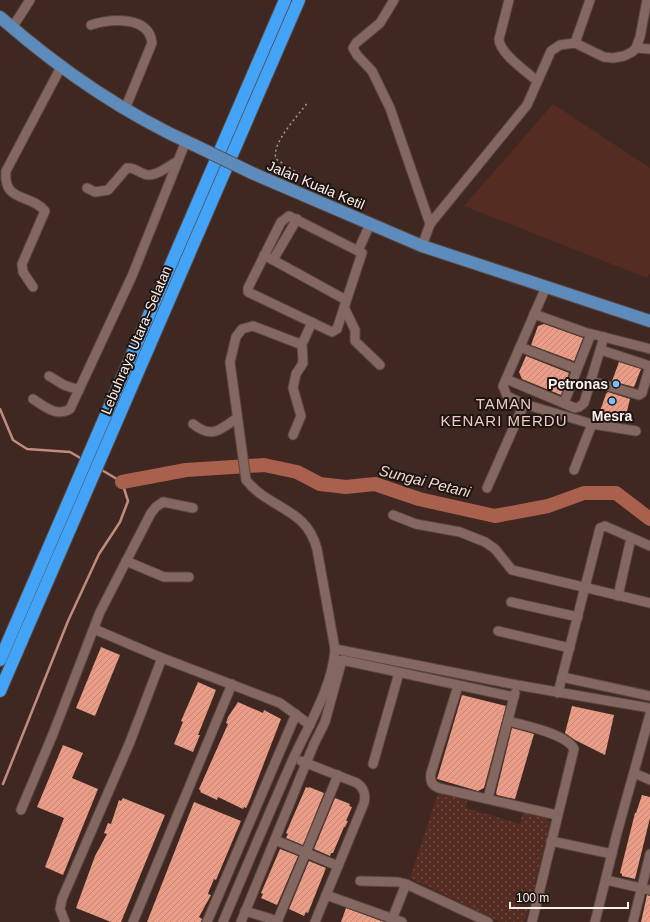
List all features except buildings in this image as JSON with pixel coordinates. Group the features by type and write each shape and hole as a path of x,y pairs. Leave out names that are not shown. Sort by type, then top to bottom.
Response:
{"highway":[{"name":"Lebuhraya Utara–Selatan","path":"0,660 285,0"},
{"name":"Lebuhraya Utara–Selatan","path":"0,691 299,0"}],"main road":[{"name":"Jalan Kuala Ketil","path":"0,17 61,67 125,109 252,173 422,246 650,321"}],"street":[{"path":"12,28 30,0"},
{"path":"394,0 380,23 356,43 353,48 357,55 372,71 390,108 430,224"},
{"path":"509,0 499,39 500,46 505,53 537,81"},
{"path":"575,43 590,0"},
{"path":"636,48 647,0"},
{"path":"91,25 103,22 132,22 144,28 152,38 152,43 125,109"},
{"path":"422,246 430,224 527,105 546,59 555,47 575,43 594,54 613,58 624,56 636,48 650,49"},
{"path":"33,287 23,272 22,264 45,211 41,206 10,191 4,183 6,171 61,67"},
{"path":"33,399 53,411 66,412 70,409 132,276 178,161 190,143"},
{"path":"87,188 95,192 108,190 127,168 135,169 144,174 151,175 178,161"},
{"path":"360,252 289,216 281,222 248,288 248,292 332,332 337,329 370,224"},
{"path":"273,260 297,219"},
{"path":"264,255 345,304 355,330 355,341 380,365"},
{"path":"546,287 502,386 503,391 507,396 524,404 592,424 636,431"},
{"path":"534,314 591,334 650,349"},
{"path":"293,435 301,416 293,388 296,374 303,363 302,343 312,322"},
{"path":"241,922 306,763 325,722 338,656 318,549 312,534 305,522 268,499 246,480 242,461 230,362 234,343 239,332 248,326 253,326 296,344 302,343"},
{"path":"564,403 591,334"},
{"path":"506,379 575,408 582,406 604,337"},
{"path":"520,347 577,369"},
{"path":"591,381 639,396 642,393 650,366 601,350"},
{"path":"49,376 64,385 79,390"},
{"path":"487,488 524,404"},
{"path":"193,424 204,432 215,432 237,418"},
{"path":"574,470 592,424"},
{"path":"21,810 53,734 100,612 151,513 159,504 168,502 193,508"},
{"path":"393,515 416,524 460,532 485,542 495,549 512,570 650,604"},
{"path":"558,692 602,526 650,546"},
{"path":"618,596 632,538"},
{"path":"126,561 164,577 189,577"},
{"path":"511,602 578,618"},
{"path":"94,628 162,658 280,703 310,725"},
{"path":"498,631 570,648"},
{"path":"338,656 400,674 514,697"},
{"path":"338,656 650,708"},
{"path":"223,922 293,758 310,725 338,656"},
{"path":"65,922 60,910 62,899 130,742 162,658"},
{"path":"373,764 400,674"},
{"path":"562,677 650,696"},
{"path":"134,922 232,684"},
{"path":"458,686 430,779 433,784 439,788 557,815"},
{"path":"488,798 517,686"},
{"path":"207,922 296,714"},
{"path":"595,922 650,714"},
{"path":"508,721 548,732 573,747 532,922"},
{"path":"293,758 357,783 363,788 365,796 364,802 314,922"},
{"path":"634,773 650,780"},
{"path":"245,911 278,921 338,775"},
{"path":"275,840 338,866"},
{"path":"551,841 612,854"},
{"path":"633,922 645,889 650,854"},
{"path":"606,880 645,889"},
{"path":"360,881 398,882 406,884 488,922"},
{"path":"392,920 406,884"},
{"path":"326,895 392,920 402,922"}],"path":[{"path":"299,174 276,159 274,151 279,140 308,102"}],"shaded area":[{"path":"553,104 650,168 650,273 647,278 464,206"},
{"path":"438,793 467,800 466,808 520,824 523,812 545,817 550,822 533,893 524,891 520,907 529,910 524,922 500,922 410,878"}],"waterway":[{"name":"Sungai Petani","path":"0,409 13,440 27,449 70,452 82,459"},
{"name":"Sungai Petani","path":"122,482 186,470 264,465 297,472 320,484 346,487 375,484 419,499 495,516 548,506 584,493 616,493 650,519"},
{"path":"3,784 68,621 99,554 120,522 128,501 122,482 100,469"}],"place":[{"name":"Petronas","path":"616,384"},
{"name":"Mesra","path":"612,401"}],"district":[{"name":"TAMAN KENARI MERDU","path":"504,412"}]}
